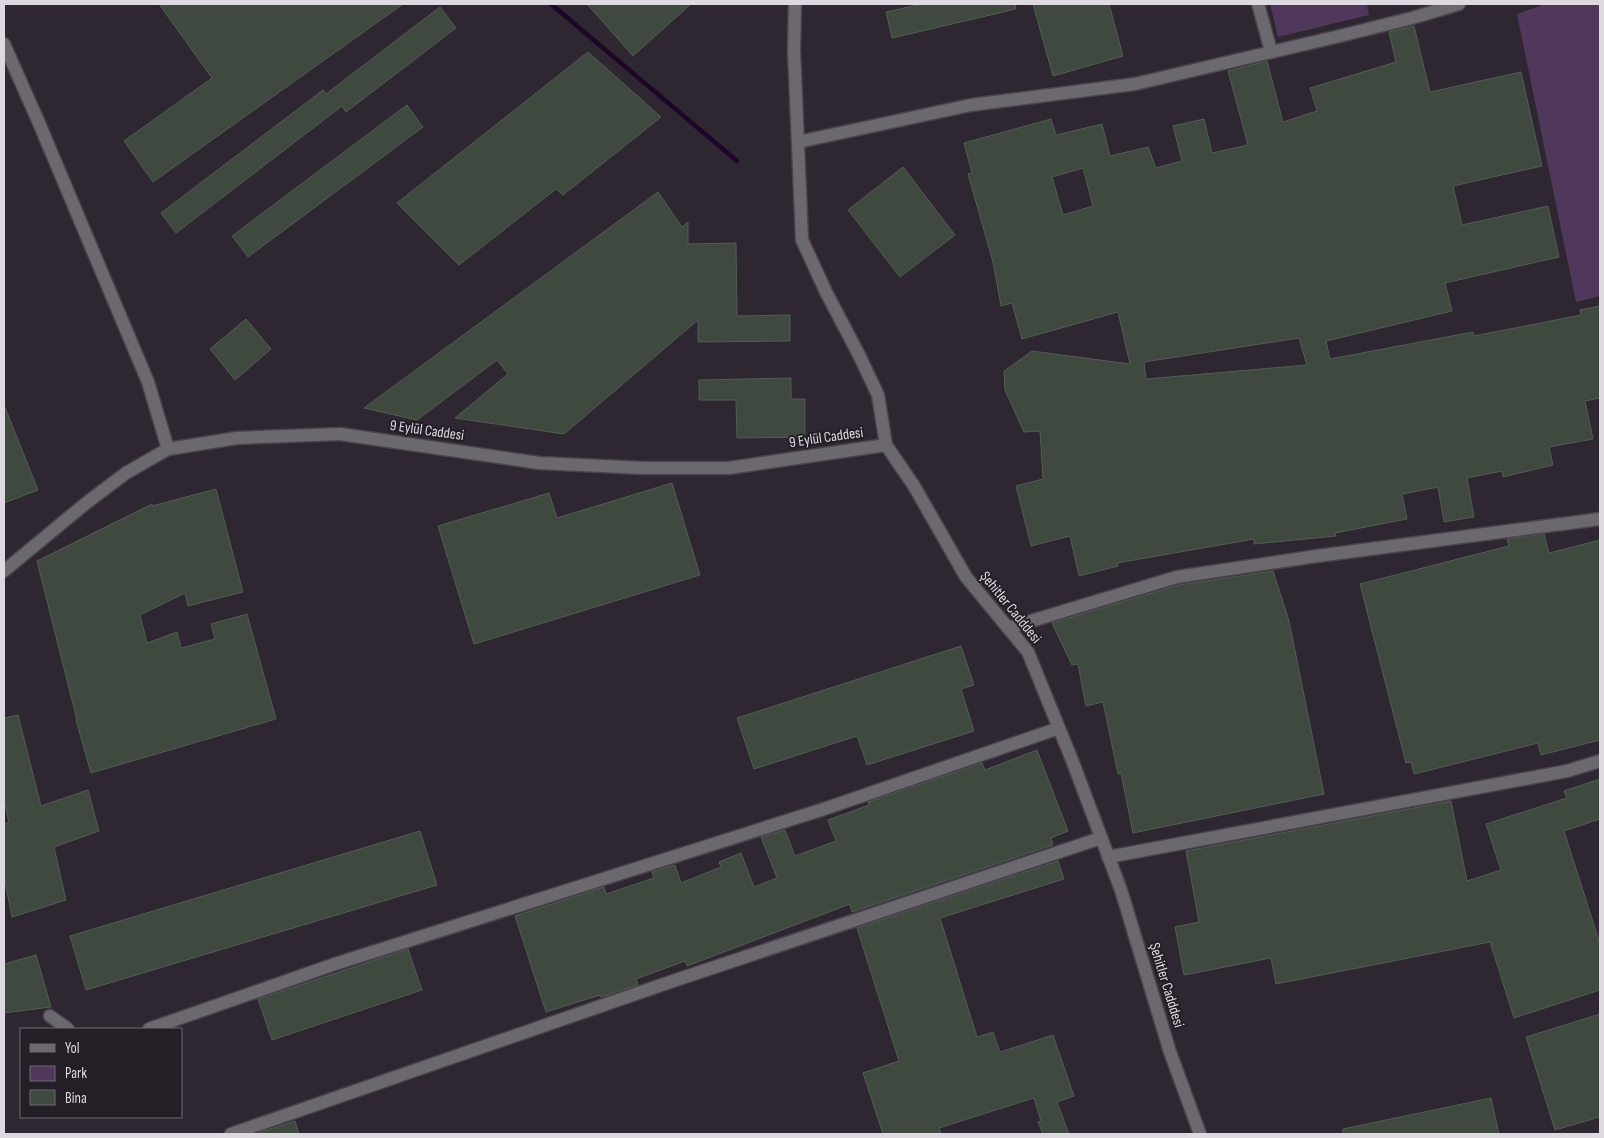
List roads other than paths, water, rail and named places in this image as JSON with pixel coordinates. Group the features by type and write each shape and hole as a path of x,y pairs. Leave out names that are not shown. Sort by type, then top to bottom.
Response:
{"street":[{"path":"1258,4 1271,52"},
{"path":"798,142 972,105 1135,84 1412,18 1459,4"},
{"name":"Şehitler Cadddesi","path":"793,6 802,240 878,395 886,445 914,486 966,577 1028,652 1121,890 1170,1052 1200,1134"},
{"path":"4,44 148,382 168,448"},
{"name":"9 Eylül Caddesi","path":"4,571 85,504 126,473 168,448 238,438 340,434 539,463 644,468 729,468 886,445"},
{"path":"1008,628 1177,576 1600,519"},
{"path":"152,1028 335,964 824,810 1059,728"},
{"path":"1108,857 1567,771 1600,761"},
{"path":"231,1134 673,981 1101,838"},
{"path":"50,1016 67,1028"}],"waterway":[{"path":"551,4 737,161"}]}
